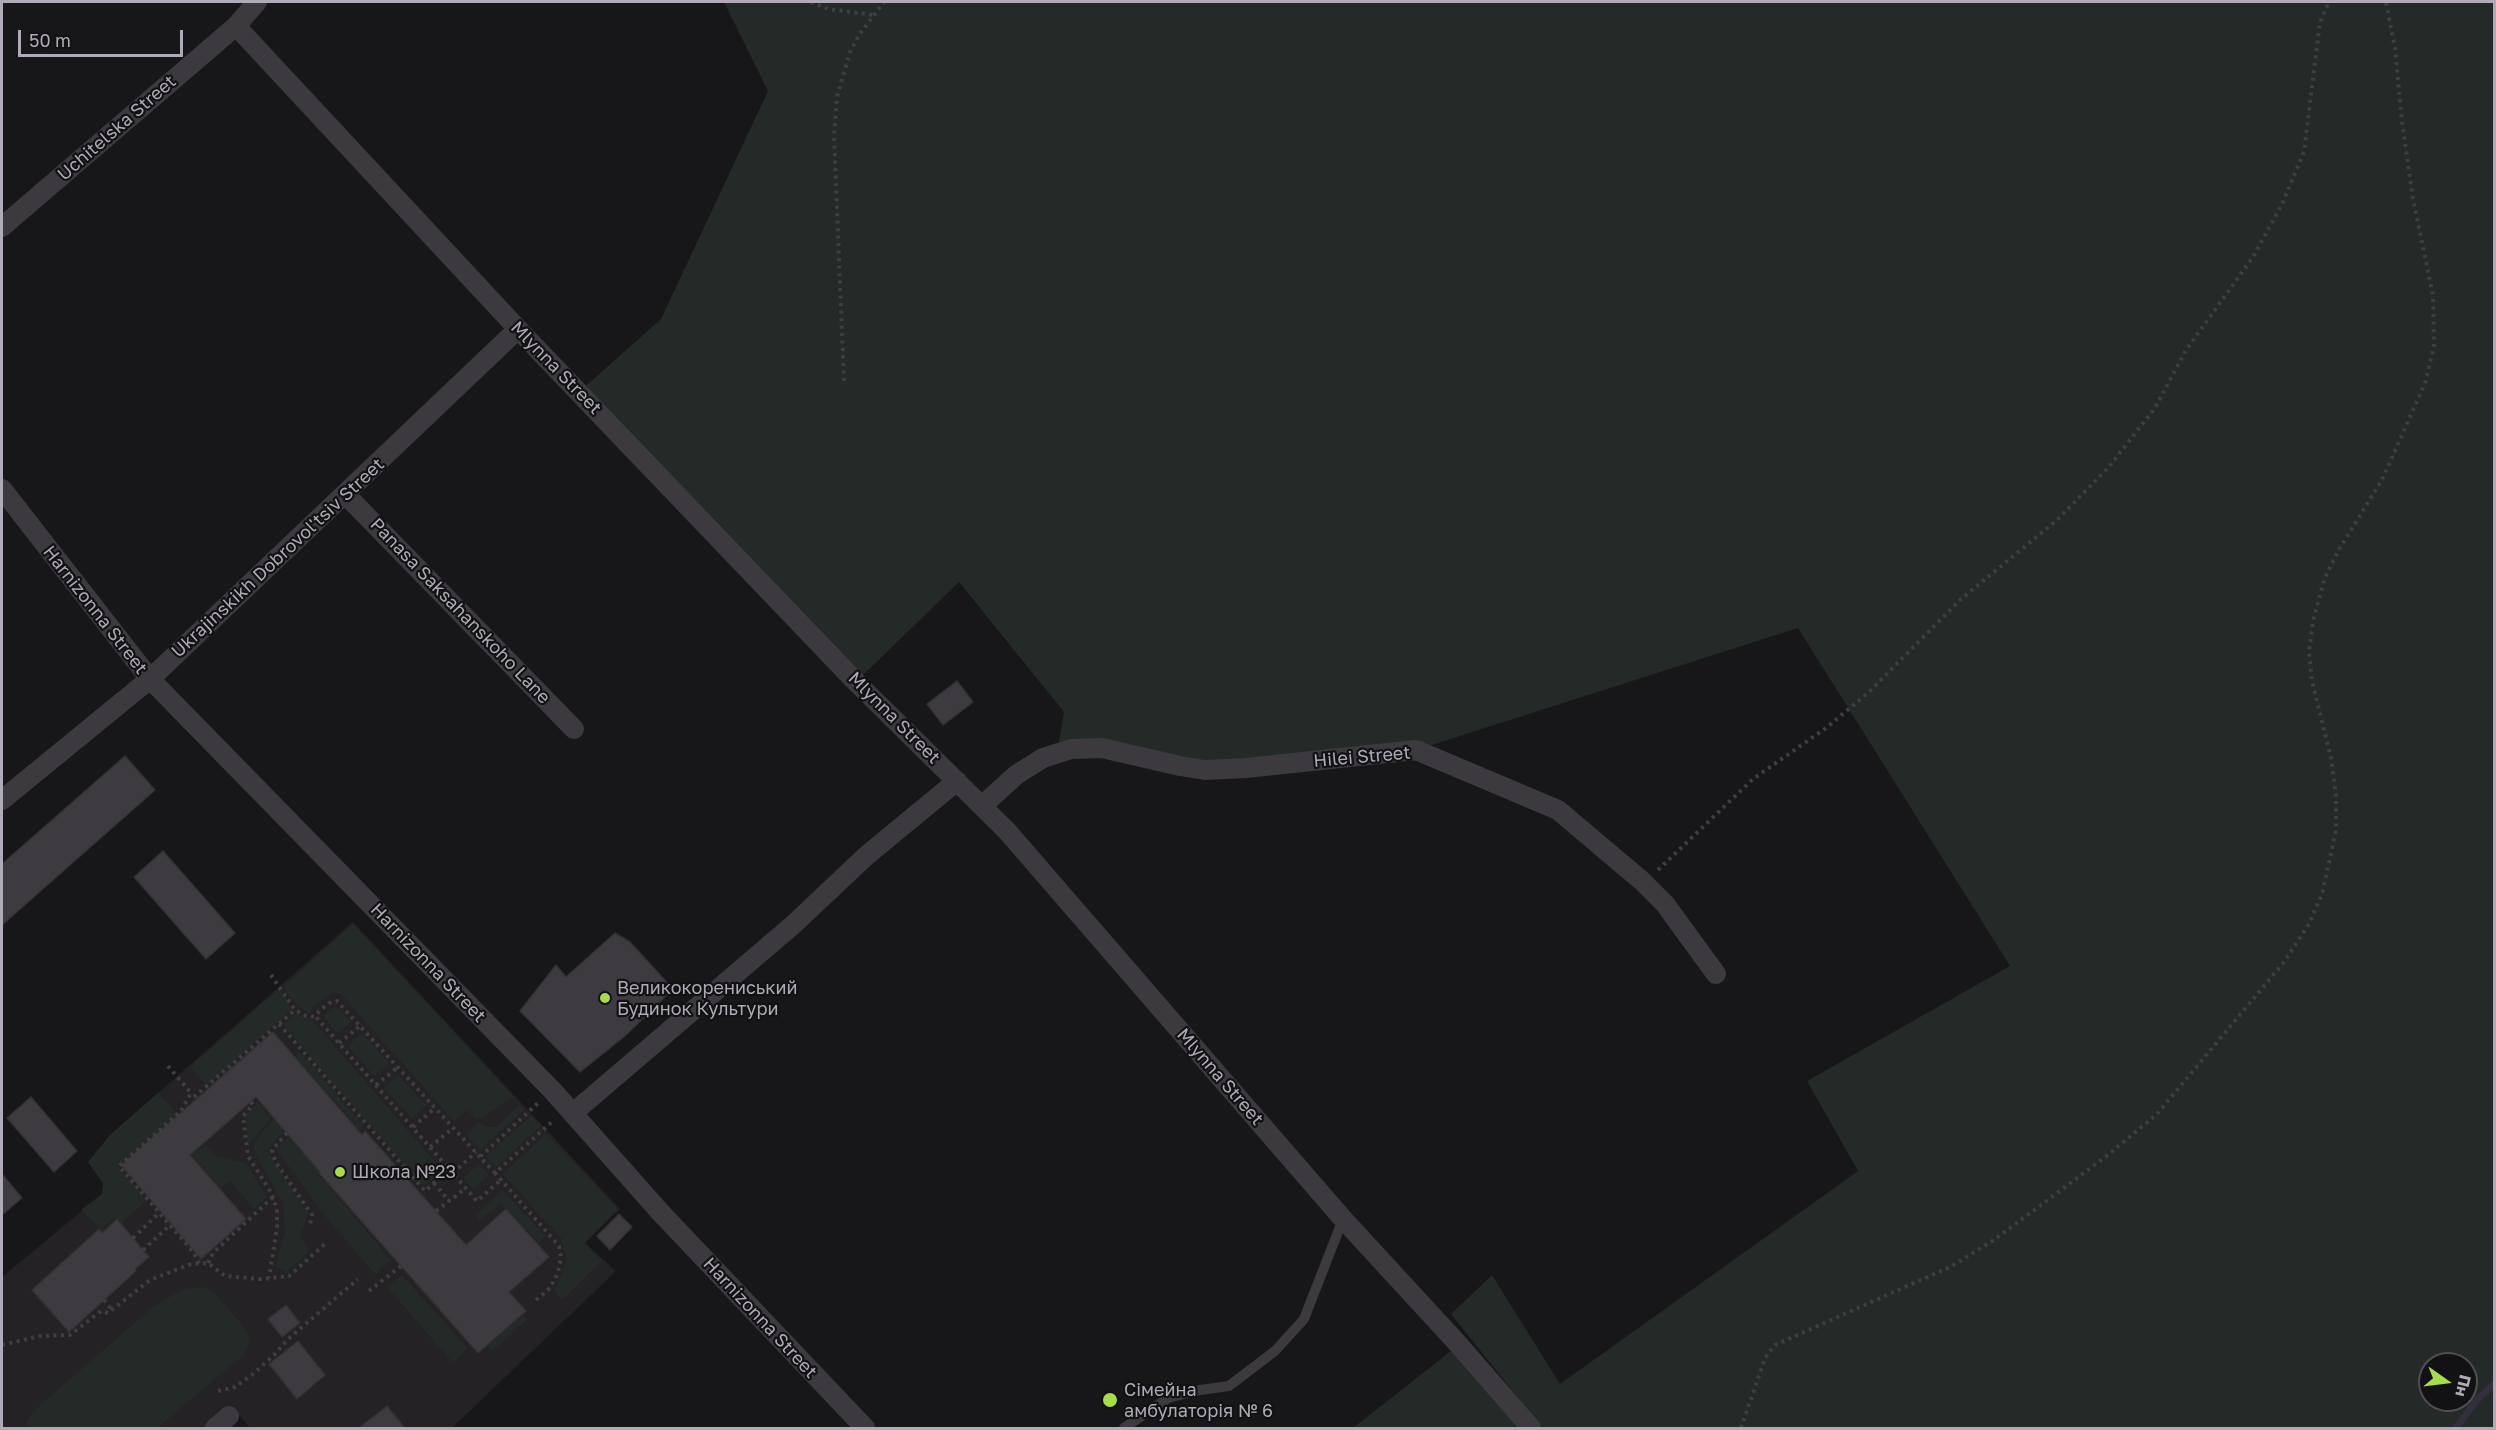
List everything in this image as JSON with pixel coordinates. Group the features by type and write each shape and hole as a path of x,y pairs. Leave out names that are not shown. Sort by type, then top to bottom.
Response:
{"street":[{"name":"Uchitelska Street","path":"2,227 236,26 257,2"},
{"name":"Mlynna Street","path":"236,26 518,329 856,682 1007,831 1343,1219 1459,1345 1531,1428"},
{"name":"Ukrajinskikh Dobrovol'tsiv Street","path":"2,800 150,679 518,329"},
{"name":"Harnizonna Street","path":"2,489 150,679 552,1090 661,1213 865,1428"},
{"name":"Panasa Saksahanskoho Lane","path":"345,494 574,729"},
{"name":"Hilei Street","path":"982,806 1016,775 1043,758 1071,749 1102,747 1205,770 1246,768 1416,750 1558,810 1642,881 1665,904 1716,974"},
{"path":"571,1110 794,924 866,856 957,780"}],"lane":[{"path":"1124,1428 1168,1398 1229,1386 1275,1352 1304,1319 1343,1219"}],"path":[{"path":"811,2 828,9 873,15"},
{"path":"844,381 834,136 837,97 850,52 884,2"},
{"path":"1642,881 1666,863 1707,820 1753,778 1826,728 1869,692 1960,600 2056,521 2115,460 2155,408 2186,350 2253,257 2282,204 2304,152 2320,22 2329,2"},
{"path":"1741,1428 1765,1358 1775,1345 1950,1267 1994,1240 2108,1155 2157,1114 2284,962 2309,924 2322,894 2336,831 2336,796 2331,758 2312,681 2308,654 2313,621 2324,580 2338,551 2382,480 2425,383 2434,346 2433,296 2413,199 2402,122 2395,48 2386,2"},
{"path":"272,975 295,1010 306,1016 316,1017 477,1201 501,1180"},
{"path":"316,1017 319,1011 329,1003 337,1001 480,1156 559,1246 561,1257 558,1273 550,1288 536,1300"},
{"path":"199,1264 194,1253 119,1166 181,1111 194,1096 295,1010"},
{"path":"279,1023 425,1191 476,1152"},
{"path":"339,1043 360,1026"},
{"path":"168,1066 194,1096"},
{"path":"376,1085 398,1067"},
{"path":"480,1156 552,1090"},
{"path":"251,1102 253,1105 243,1116 248,1156 273,1197 277,1209 277,1227 269,1278"},
{"path":"412,1127 435,1108"},
{"path":"495,1173 571,1110"},
{"path":"430,1147 453,1128"},
{"path":"287,1133 272,1150 275,1161 312,1215 310,1225"},
{"path":"434,1183 450,1201"},
{"path":"436,1211 466,1188"},
{"path":"208,1263 213,1253 273,1197"},
{"path":"133,1238 159,1214"},
{"path":"143,1250 170,1225"},
{"path":"2,1345 40,1336 70,1335 101,1311 108,1313 150,1280 191,1264 208,1263 225,1276 269,1278 289,1276 326,1243"},
{"path":"369,1291 401,1266"},
{"path":"218,1390 235,1387 253,1374 288,1339 358,1279"},
{"path":"104,1300 112,1310"}],"shaded area":[{"path":"724,2 2494,2 2494,1428 1542,1428 1451,1314 1492,1275 1560,1384 1858,1171 1807,1081 2010,966 1798,628 1416,750 1246,768 1057,753 1064,712 959,582 856,682 579,392 661,319 768,91"},
{"name":"Школа №23","path":"353,922 620,1209 585,1243 616,1271 452,1428 250,1428 230,1405 204,1428 2,1428 2,1277 102,1194 103,1183 88,1162 110,1135"},
{"path":"353,924 513,1096 482,1118 476,1119 467,1110 454,1121 341,994 334,992 314,1006 309,1013 294,1002 283,987"},
{"path":"279,989 292,1009 207,1086 190,1067"},
{"path":"336,1006 351,1022 338,1034 323,1016"},
{"path":"296,1014 311,1019 442,1170 423,1186 283,1025"},
{"path":"362,1033 389,1063 374,1076 348,1046"},
{"path":"300,1052 364,1126 344,1143 340,1139 356,1125 295,1056"},
{"path":"398,1075 426,1105 412,1118 384,1088"},
{"path":"158,1093 177,1114 118,1166 147,1200 121,1223 114,1217 101,1229 81,1210 102,1194 103,1183 88,1162 110,1135"},
{"path":"258,1102 271,1118 250,1143 247,1141 246,1115"},
{"path":"519,1105 524,1110 480,1150 466,1135 479,1122 488,1127 496,1127"},
{"path":"531,1116 541,1126 495,1168 485,1156"},
{"path":"273,1119 284,1131 268,1149 270,1155 308,1214 300,1237 310,1251 286,1273 276,1266 285,1232 283,1203 255,1154 254,1142"},
{"path":"546,1134 618,1209 584,1243 602,1261 562,1300 554,1291 567,1260 561,1238 503,1174"},
{"path":"288,1137 312,1163 328,1148 335,1157 317,1173 391,1260 375,1274 325,1216 277,1150"},
{"path":"205,1145 215,1156 246,1163 267,1197 254,1209 230,1181 221,1188 192,1155"},
{"path":"479,1164 489,1175 473,1189 463,1178"},
{"path":"502,1190 545,1236 539,1243 501,1203 479,1221 475,1215"},
{"path":"402,1275 467,1348 453,1363 387,1287"},
{"path":"204,1287 215,1293 244,1327 250,1341 245,1354 157,1428 27,1428 27,1422 40,1405 153,1307 183,1289"},
{"path":"524,1314 527,1320 492,1351 488,1346"},
{"path":"1452,1350 1518,1428 1353,1428"}],"building":[{"path":"957,681 973,702 943,725 927,704"},
{"path":"125,756 155,790 2,925 2,864"},
{"path":"163,851 235,933 206,959 134,877"},
{"path":"615,933 630,942 673,989 625,1036 580,1072 520,1011 556,965 566,977"},
{"path":"273,1032 362,1135 365,1131 466,1245 506,1209 549,1257 509,1292 526,1311 478,1353 319,1173 256,1097 190,1155 246,1219 201,1259 121,1165"},
{"path":"31,1097 77,1151 54,1172 7,1118"},
{"path":"2,1174 22,1198 2,1215"},
{"path":"619,1214 632,1227 610,1250 597,1236"},
{"path":"117,1219 149,1257 69,1332 32,1290 99,1229 102,1233"},
{"path":"286,1305 300,1323 282,1337 268,1319"},
{"path":"298,1341 325,1375 297,1399 269,1364"},
{"path":"387,1406 405,1428 359,1428"}],"waterway":[{"path":"2456,1428 2477,1400 2494,1384"}],"place":[{"name":"Великокорениський Будинок Культури","path":"605,998"},
{"name":"Школа №23","path":"340,1172"},
{"name":"Сімейна амбулаторія № 6","path":"1110,1400"}]}
